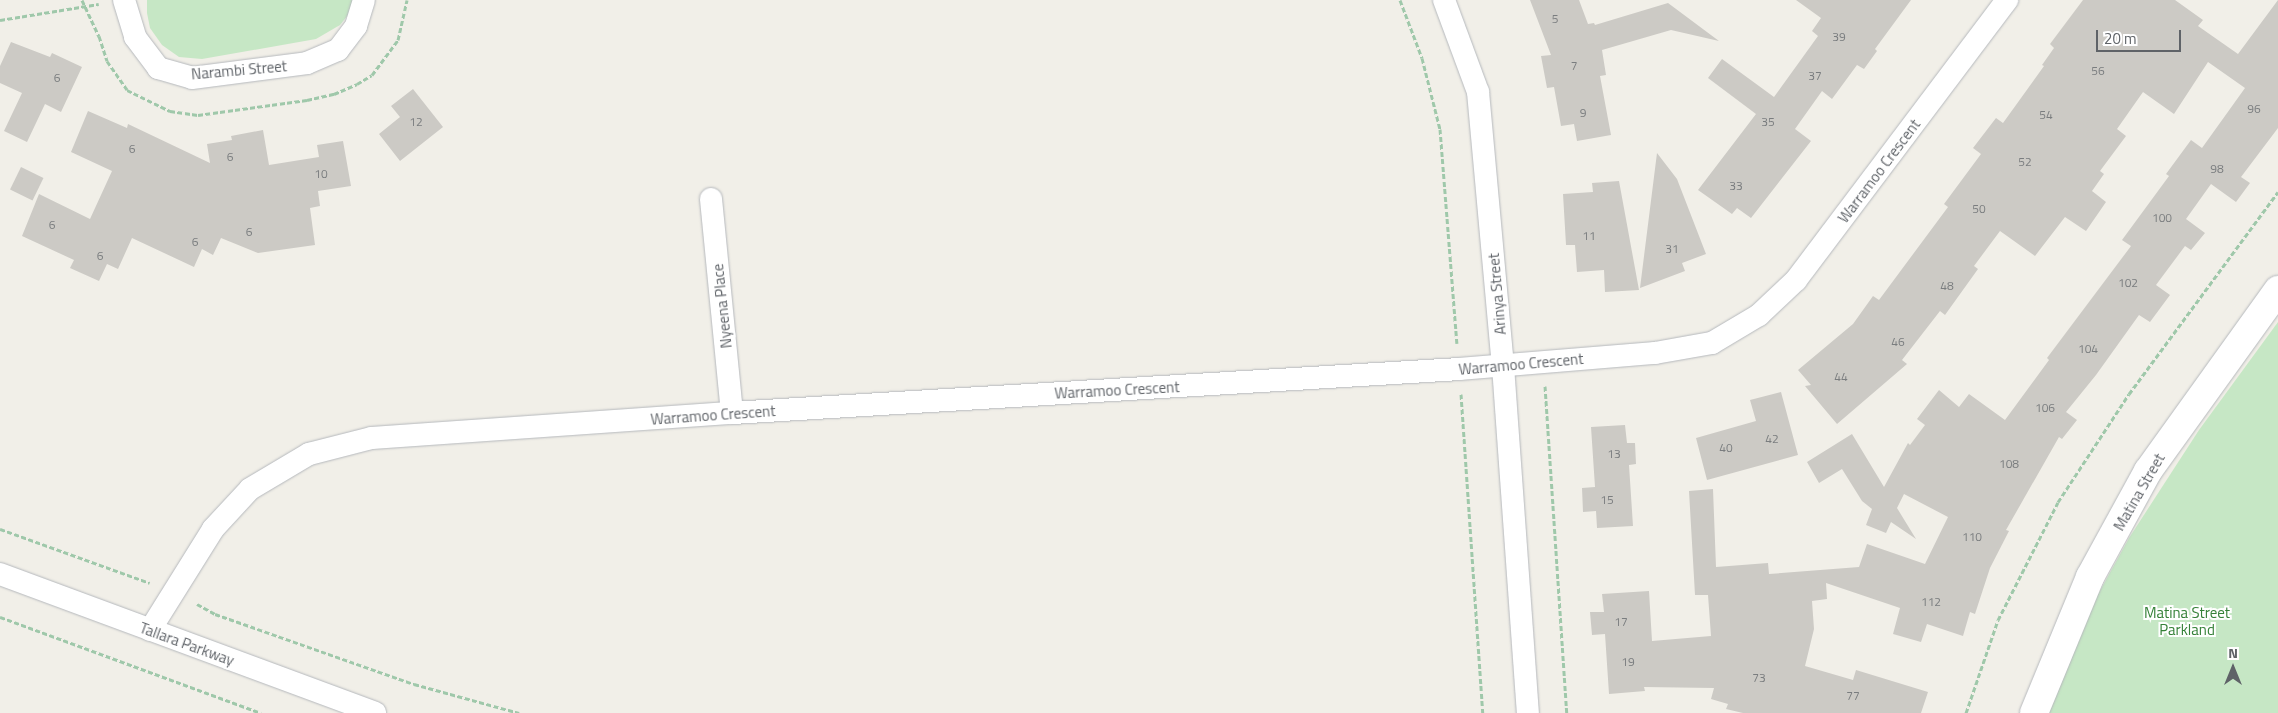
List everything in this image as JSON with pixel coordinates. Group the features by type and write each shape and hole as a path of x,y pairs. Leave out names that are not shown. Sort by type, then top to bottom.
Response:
{"street":[{"name":"Narambi Street","path":"113,2 135,37 158,68 192,78 307,63 338,50 356,26 364,0"},
{"name":"Arinya Street","path":"1444,0 1478,92 1502,366 1528,713"},
{"name":"Warramoo Crescent","path":"150,630 213,529 250,489 309,454 372,438 732,413 1545,363 1655,353 1712,343 1759,315 1796,280 2007,0"},
{"name":"Nyeena Place","path":"711,199 732,413"},
{"name":"Matina Street","path":"2034,713 2090,577 2148,471 2278,290"},
{"name":"Tallara Parkway","path":"0,574 375,713"}],"path":[{"path":"1400,0 1422,58 1440,129 1483,713"},
{"path":"0,20 113,2"},
{"path":"1966,713 1998,620 2058,502 2129,394 2278,192"},
{"path":"1545,363 1545,401 1567,713"},
{"path":"0,529 174,591 215,614 414,684 519,713"},
{"path":"0,617 261,713"},
{"path":"493,713 495,706"}],"green space":[{"path":"147,0 353,0 348,15 340,25 316,39 202,59 179,57 162,45 150,28"},
{"name":"Matina Street Parkland","path":"2278,322 2278,713 2049,713 2096,598 2129,538 2199,430"}],"building":[{"path":"1530,0 1579,0 1588,24 1594,23 1595,25 1668,3 1719,41 1671,30 1602,50 1606,75 1600,76 1611,135 1577,141 1574,124 1561,126 1554,87 1547,88 1541,56 1551,55"},
{"path":"1796,0 1911,0 1875,49 1877,51 1864,69 1857,65 1832,99 1822,91 1795,129 1811,141 1751,218 1737,208 1732,214 1698,190 1756,114 1708,78 1722,59 1774,97 1818,36 1812,31 1821,18"},
{"path":"2083,0 2175,0 2203,20 2198,26 2238,54 2278,0 2278,128 2241,177 2250,183 2236,202 2211,184 2186,219 2205,233 2191,250 2185,246 2156,285 2170,295 2150,322 2139,315 2096,375 2066,412 2077,420 2062,439 2059,437 2006,530 2009,531 1990,568 1975,614 1970,612 1963,636 1927,624 1921,642 1893,634 1900,608 1826,583 1827,599 1812,601 1814,629 1805,666 1853,680 1856,670 1928,692 1921,713 1743,713 1726,709 1728,704 1711,699 1714,688 1644,687 1645,691 1609,694 1605,634 1592,635 1590,612 1604,612 1602,594 1649,591 1652,641 1711,636 1708,595 1695,595 1689,491 1713,489 1716,567 1768,563 1769,574 1859,567 1867,544 1925,564 1948,517 1904,494 1897,508 1916,539 1891,522 1886,533 1866,525 1872,509 1862,501 1842,469 1819,483 1807,462 1852,434 1884,487 1908,443 1910,445 1925,425 1917,419 1939,390 1959,407 1969,394 2005,420 2049,360 2047,358 2131,246 2122,240 2169,176 2166,174 2191,140 2202,148 2245,88 2208,62 2174,114 2143,92 2117,129 2126,136 2100,171 2104,174 2092,191 2106,202 2086,231 2065,217 2035,256 2000,231 1974,266 1978,269 1945,315 1940,311 1902,360 1907,364 1837,424 1805,386 1811,385 1798,370 1853,324 1873,296 1879,300 1948,207 1944,204 1981,154 1973,148 1996,118 2003,123 2044,66 2042,65 2054,48 2050,44"},
{"path":"11,42 50,57 52,53 82,67 61,112 45,104 27,142 4,131 22,93 0,83 0,66"},
{"path":"413,89 443,127 400,161 379,134 400,117 391,106"},
{"path":"88,111 127,128 128,124 210,163 207,144 232,140 231,136 263,130 269,165 319,157 317,145 343,141 351,186 318,191 320,206 310,208 315,245 258,253 221,238 213,255 202,249 194,267 132,238 118,269 107,264 99,281 70,268 74,260 22,236 39,194 90,219 112,171 71,152"},
{"path":"1657,153 1677,179 1706,254 1682,263 1685,271 1640,288"},
{"path":"21,167 43,178 33,200 10,189"},
{"path":"1619,181 1639,290 1605,292 1604,270 1577,272 1575,245 1566,245 1563,194 1593,192 1592,183"},
{"path":"1781,392 1798,455 1707,480 1696,438 1756,421 1750,400"},
{"path":"1625,425 1627,443 1635,443 1636,464 1629,465 1633,526 1597,528 1596,511 1583,512 1582,488 1595,487 1591,427"}]}
